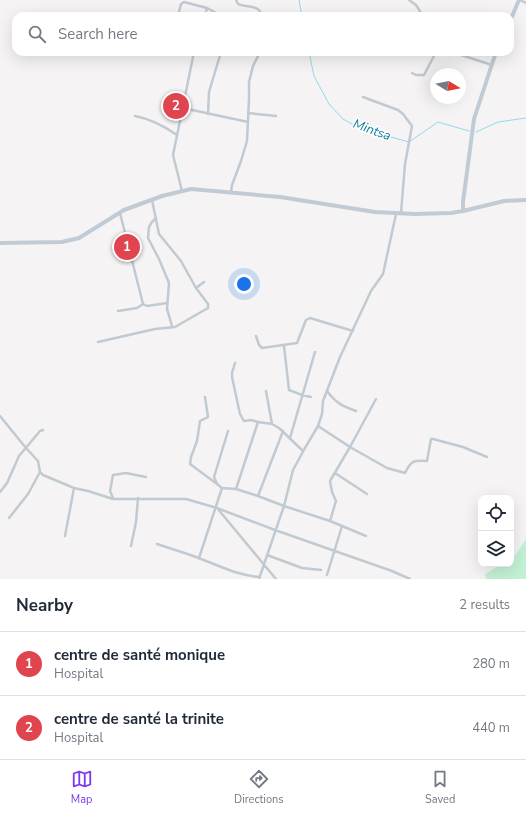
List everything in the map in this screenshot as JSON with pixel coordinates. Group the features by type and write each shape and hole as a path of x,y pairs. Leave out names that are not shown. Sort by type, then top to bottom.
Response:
{"main road":[{"path":"514,12 519,0"},
{"path":"463,212 462,202 474,119 495,56"},
{"path":"0,243 62,242 79,238 124,210 162,196 191,189 280,197 375,212 399,214 440,214 463,212 504,201 526,200"}],"street":[{"path":"236,0 238,4 242,6 253,6 260,12"},
{"path":"409,0 416,5 421,12"},
{"path":"519,0 526,3"},
{"path":"179,12 182,2 208,8 215,12"},
{"path":"206,12 208,8"},
{"path":"182,191 173,155 193,56"},
{"path":"208,114 209,92 220,56"},
{"path":"231,192 247,141 249,82 253,66 258,56"},
{"path":"412,73 416,75 424,75 434,56"},
{"path":"464,56 492,65"},
{"path":"157,544 226,569 259,578 284,506 293,470 318,426 322,414 323,401 340,357 371,292 383,274 399,214 405,164 412,126 404,114 398,110 363,97"},
{"path":"183,108 248,122"},
{"path":"248,113 276,116"},
{"path":"135,116 144,117 161,124 177,134"},
{"path":"98,342 172,326 175,327 208,308 208,304 196,288 181,261 159,234 152,200"},
{"path":"120,213 143,304"},
{"path":"156,218 149,227 148,238 169,283 167,309 172,326"},
{"path":"196,288 204,282"},
{"path":"143,304 147,306 167,303"},
{"path":"118,311 137,308 143,304"},
{"path":"256,336 259,345 262,348 297,343 306,320 310,318 353,331"},
{"path":"284,346 289,390 311,397"},
{"path":"290,439 315,352"},
{"path":"236,363 232,377 240,414 244,421 251,420 272,424 283,431 303,451"},
{"path":"266,391 272,424"},
{"path":"327,391 334,401 356,411"},
{"path":"205,397 208,417 200,421 199,432 191,456 190,464 222,488 236,489 258,496 330,521 366,536"},
{"path":"330,521 336,502 330,481 376,399"},
{"path":"0,416 38,461 40,472 28,494 9,518"},
{"path":"236,489 258,422"},
{"path":"318,426 350,447 387,468 404,473 409,464 415,460 427,461 431,439 463,447 487,457"},
{"path":"0,492 7,483 19,456 40,431 43,430"},
{"path":"217,484 214,477 215,470 228,431"},
{"path":"258,496 273,461 283,431"},
{"path":"40,472 43,475 74,488 88,490 113,499 186,499 217,508 392,571 410,579"},
{"path":"113,499 110,491 113,475 126,473 146,476"},
{"path":"335,473 367,494"},
{"path":"65,536 74,488"},
{"path":"199,558 217,508 222,488"},
{"path":"131,546 136,522 138,498"},
{"path":"217,508 276,579"},
{"path":"326,576 342,526"},
{"path":"267,555 302,568 321,570"}],"green space":[{"path":"526,539 526,579 486,579 485,574 497,567 514,567 514,557"}],"waterway":[{"name":"Mintsa","path":"299,0 301,12"},
{"name":"Mintsa","path":"310,56 314,76 329,104 343,119 359,128 409,142 438,122 469,131"},
{"name":"Mintsa","path":"476,132 498,122 526,118"}],"place":[{"name":"centre de santé la trinite","path":"176,106"},
{"name":"centre de santé monique","path":"127,247"}]}
